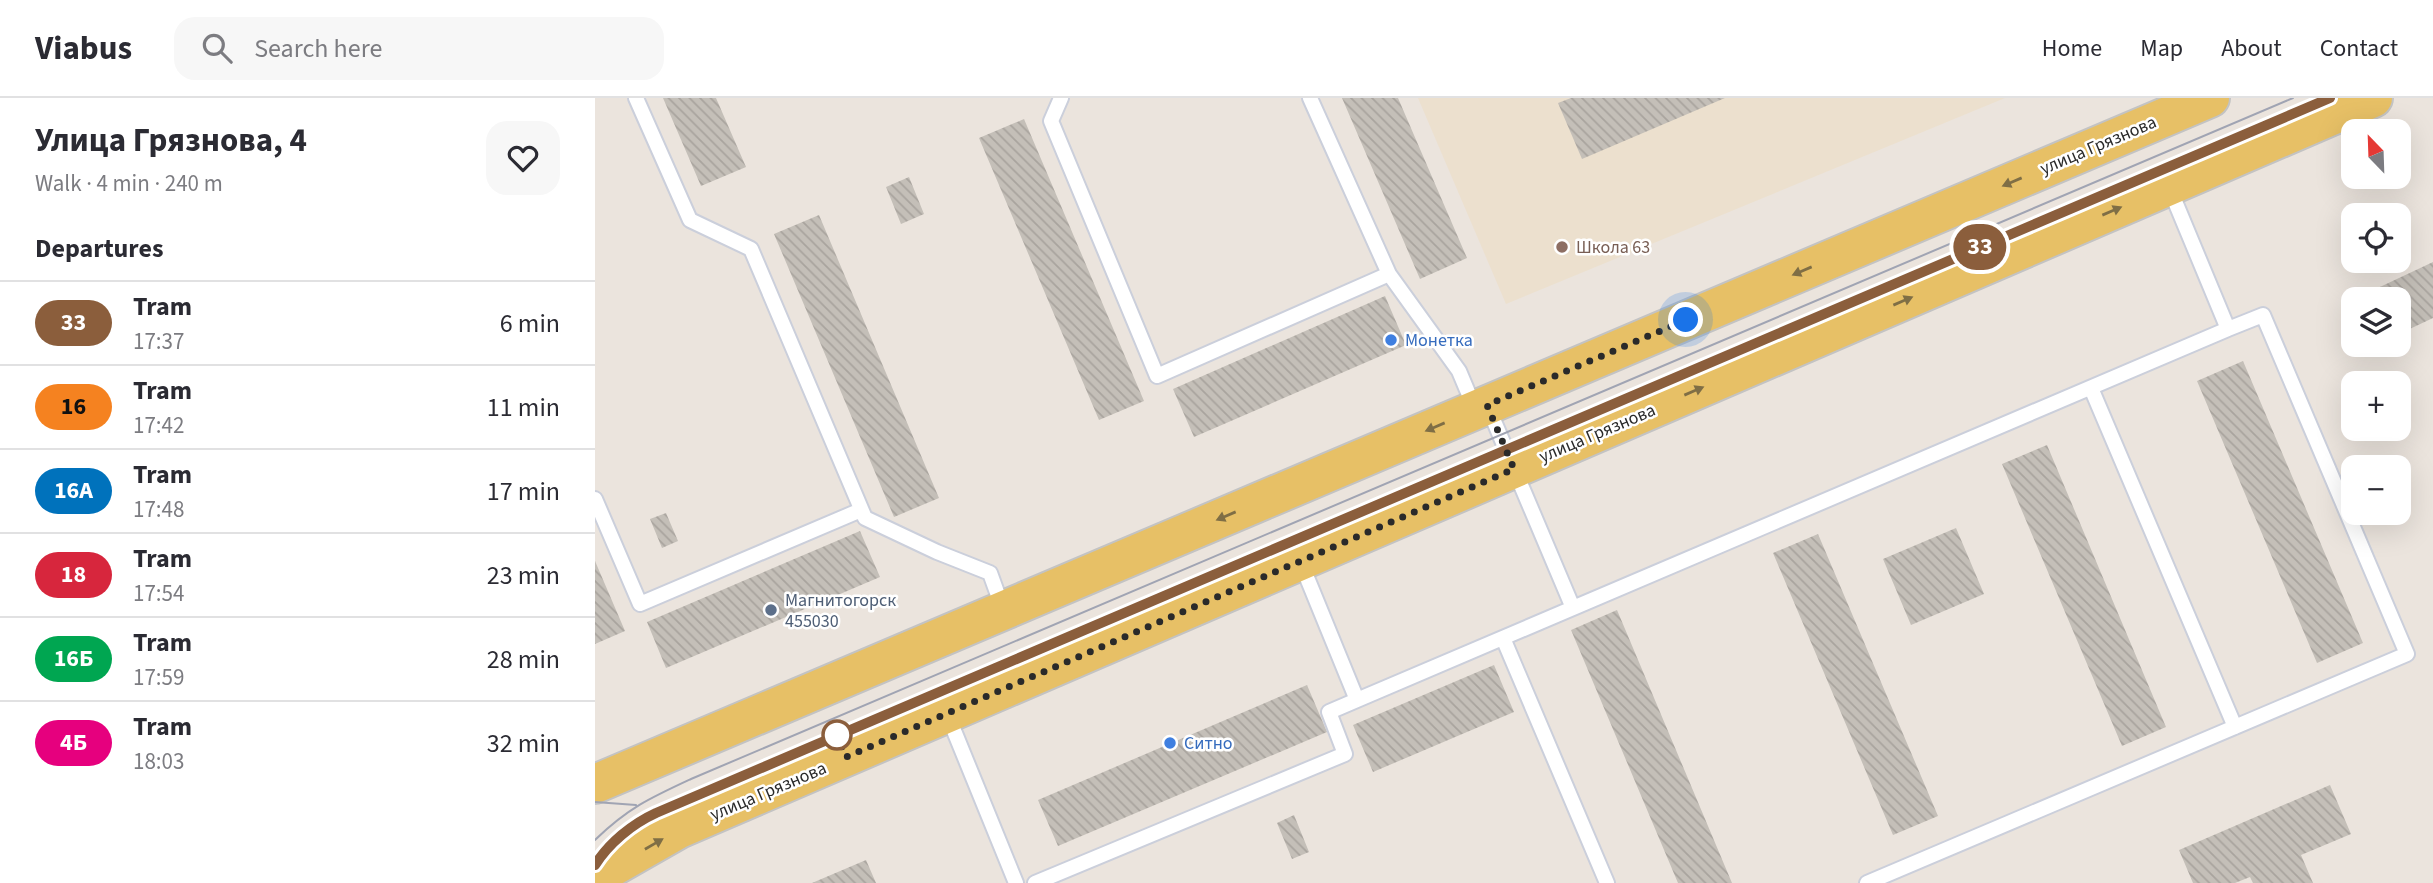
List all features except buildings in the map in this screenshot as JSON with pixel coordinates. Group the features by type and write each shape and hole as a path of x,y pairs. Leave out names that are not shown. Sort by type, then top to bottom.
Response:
{"main road":[{"name":"улица Грязнова","path":"595,784 2210,98"},
{"name":"улица Грязнова","path":"595,877 679,829 2373,98"}],"lane":[{"path":"636,98 689,220 751,249 865,518 989,573 1004,610"},
{"path":"1061,98 1051,121 1157,376 1389,274"},
{"path":"1310,98 1389,274 1459,371 1514,469 1573,608"},
{"path":"2169,186 2228,329"},
{"path":"1035,883 1345,754 1329,712 2263,315 2407,654 1867,883"},
{"path":"2091,388 2235,727"},
{"path":"595,499 640,604 861,510"},
{"path":"1300,562 1357,700"},
{"path":"1503,638 1608,883"},
{"path":"947,714 1016,883"}],"shaded area":[{"name":"Школа 63","path":"1418,98 2005,98 1506,304"}],"tram line":[{"path":"595,840 640,805 691,779 2293,98"},
{"path":"595,865 610,846 628,830 670,807 2330,98"},
{"name":"33","path":"595,865 602,854 623,834 656,813 2330,98"},
{"path":"595,802 636,805"}],"place":[{"name":"Школа 63","path":"1562,247"},
{"name":"Монетка","path":"1391,340"},
{"name":"Магнитогорск 455030","path":"771,610"},
{"name":"Ситно","path":"1170,743"}],"route":[{"path":"837,735 846,757 1514,469 1487,405 1686,320"}]}
